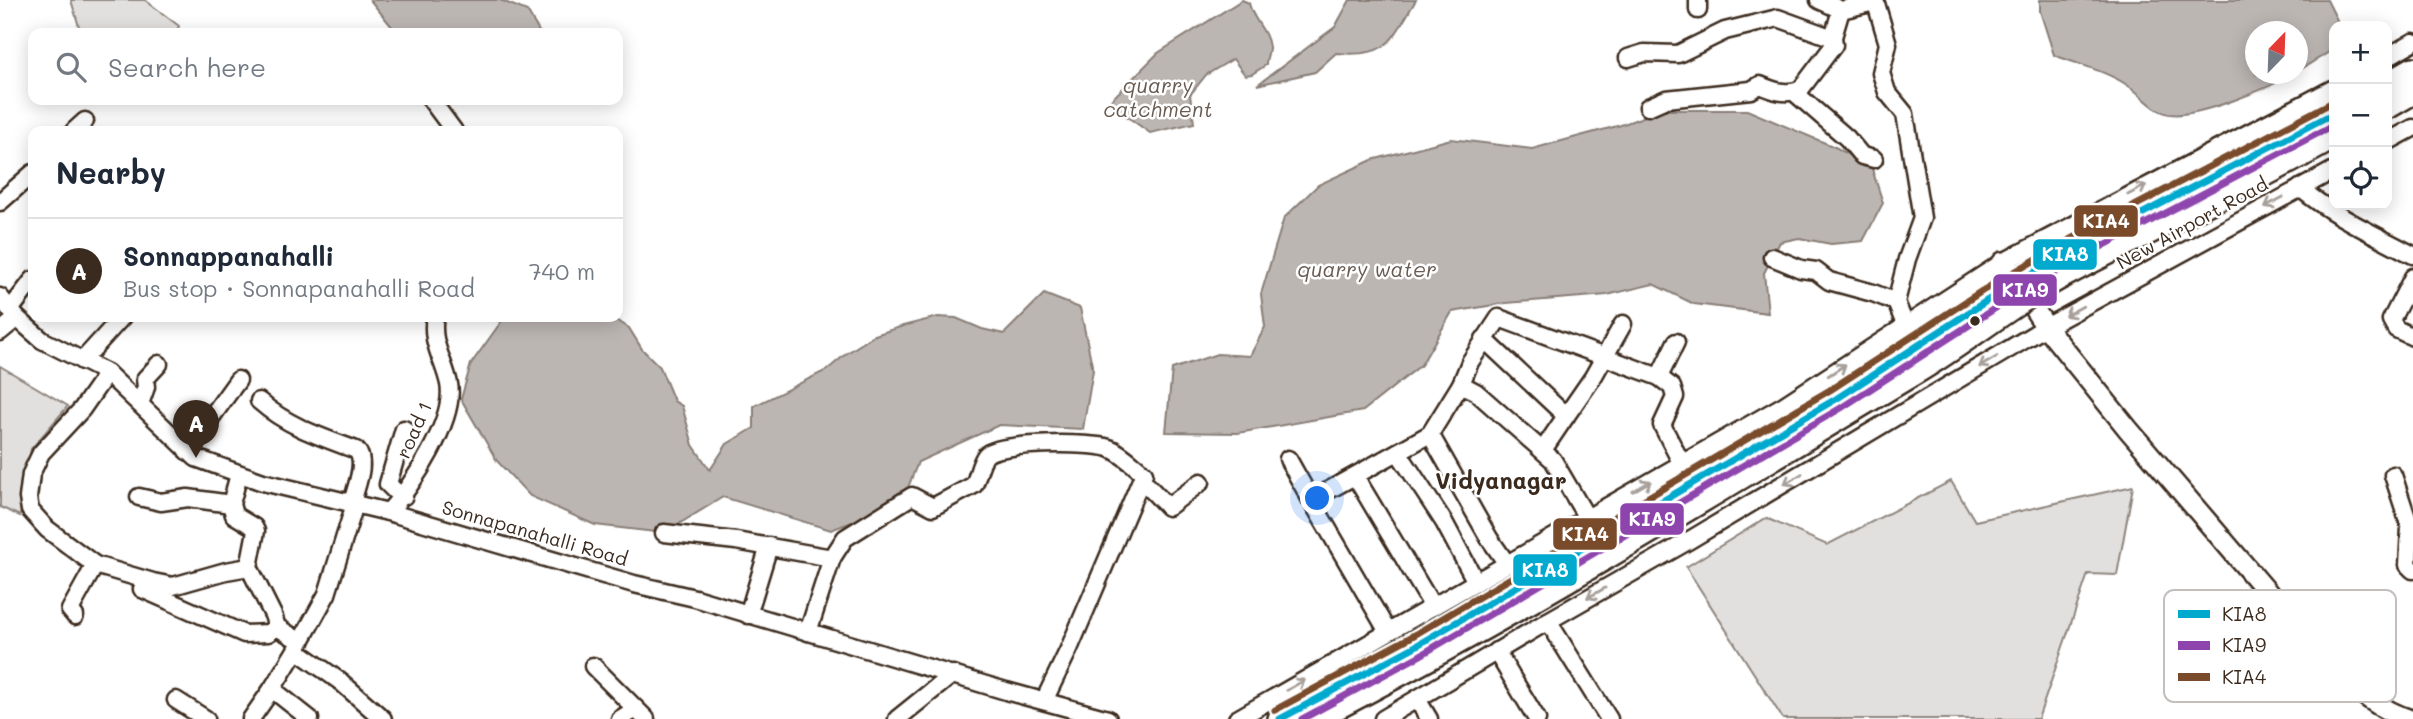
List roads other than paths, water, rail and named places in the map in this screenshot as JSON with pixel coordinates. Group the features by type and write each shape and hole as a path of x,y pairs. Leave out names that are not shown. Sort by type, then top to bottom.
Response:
{"highway":[{"path":"2392,81 2413,69"},
{"path":"2392,104 2413,92"},
{"path":"1315,713 1426,640 1825,406 2069,251 2329,116"},
{"path":"1280,719 1315,713 1413,668 1946,354 1996,316 2056,280 2329,140"}],"main road":[{"path":"2003,262 2046,327 2128,429 2266,590"},
{"path":"2378,702 2408,719"}],"street":[{"path":"1819,0 1841,10 1875,1 1888,44 1881,73 1887,92 1905,114 1922,218 1907,258 1896,302 1904,322"},
{"path":"1648,107 1666,99 1751,90 1760,85 1776,92 1800,90 1834,45 1833,38 1841,10"},
{"path":"1629,58 1644,53 1678,54 1725,32 1778,18 1833,38"},
{"path":"2392,54 2413,42"},
{"path":"1237,719 1784,405 2003,262 2329,91"},
{"path":"1794,92 1847,138 1862,156 1874,159"},
{"path":"434,105 450,126"},
{"path":"2392,139 2413,128"},
{"name":"New Airport Road","path":"1382,719 1688,541 2046,327 2329,173"},
{"path":"0,202 28,177"},
{"path":"2300,188 2316,202 2413,255"},
{"path":"1772,257 1801,270 1815,271 1829,281 1896,302"},
{"path":"2413,277 2391,320 2396,329 2413,337"},
{"path":"0,332 9,308 28,286"},
{"name":"Sonnapanahalli Road","path":"9,308 42,340 107,373 196,458 263,482 388,512 1108,719"},
{"path":"1311,500 1430,434 1461,384 1470,362 1499,318 1659,377 1672,387 1675,397 1662,425 1682,464"},
{"path":"82,361 117,322"},
{"name":"road 1","path":"388,512 404,496 443,426 449,404 449,386 434,340 435,322"},
{"path":"1543,450 1606,358 1623,324"},
{"path":"1485,339 1566,416"},
{"path":"1659,377 1676,342"},
{"path":"140,404 146,387 145,379 159,364"},
{"path":"107,373 82,409 41,453 31,474 28,498 30,510 47,529 95,565 173,586 249,567"},
{"path":"187,451 238,380"},
{"path":"1461,384 1476,393 1553,460 1587,518"},
{"path":"251,719 299,646 327,594 362,462 356,450 299,429 275,415 260,401"},
{"path":"404,429 388,484 404,496"},
{"path":"1430,434 1489,538 1507,564"},
{"path":"808,632 832,558 845,538 912,496 933,507 974,485 986,455 993,449 1028,444 1109,448 1144,473 1044,701"},
{"path":"1398,452 1444,522 1476,582"},
{"path":"1288,459 1388,632"},
{"path":"239,474 231,505 234,515 256,531 249,567 273,615 276,627 383,719"},
{"path":"2393,475 2410,527 2407,565 2413,570"},
{"path":"1354,476 1433,607"},
{"path":"1142,480 1168,507 1201,482"},
{"path":"139,497 161,502 188,498 231,505"},
{"path":"664,533 769,546 832,558"},
{"path":"747,615 769,546"},
{"path":"75,616 70,610 95,565"},
{"path":"142,589 244,634 268,633 276,627"},
{"path":"1548,621 1609,719"},
{"path":"1496,651 1537,719"},
{"path":"593,666 641,714"},
{"path":"897,719 953,674"},
{"path":"272,689 310,719"},
{"path":"1417,699 1429,719"},
{"path":"176,700 206,719"},
{"path":"620,719 641,714"}],"water":[{"path":"370,0 500,0 527,11 537,28 393,28"},
{"name":"quarry catchment","path":"1242,0 1249,3 1268,41 1266,65 1252,74 1245,75 1233,59 1206,75 1190,95 1194,123 1150,133 1108,103 1158,53"},
{"path":"1350,0 1416,0 1394,36 1378,49 1367,53 1336,53 1315,72 1257,85 1335,27"},
{"path":"2040,0 2327,0 2338,21 2329,21 2329,52 2308,65 2308,21 2245,21 2245,84 2273,84 2214,107 2170,114 2153,107 2130,87 2112,77 2054,55 2040,11"},
{"name":"quarry water","path":"1662,110 1747,110 1837,148 1872,169 1883,203 1863,241 1831,244 1799,238 1780,242 1764,273 1768,313 1694,304 1653,284 1607,295 1506,303 1452,312 1421,365 1363,411 1238,433 1166,432 1172,369 1217,354 1250,356 1265,327 1261,294 1284,218 1318,185 1372,160 1451,139 1532,149 1621,125"},
{"path":"1044,294 1080,308 1093,370 1083,429 999,425 918,462 902,503 831,530 723,497 664,533 595,525 530,496 497,461 461,399 471,364 501,322 619,322 629,328 642,349 660,367 674,401 682,406 693,445 710,470 727,444 754,428 754,406 827,370 875,335 938,317 956,318 982,329 1004,334"}],"place":[{"name":"Sonnappanahalli","path":"196,458"}],"district":[{"name":"Vidyanagar","path":"1501,481"}]}
